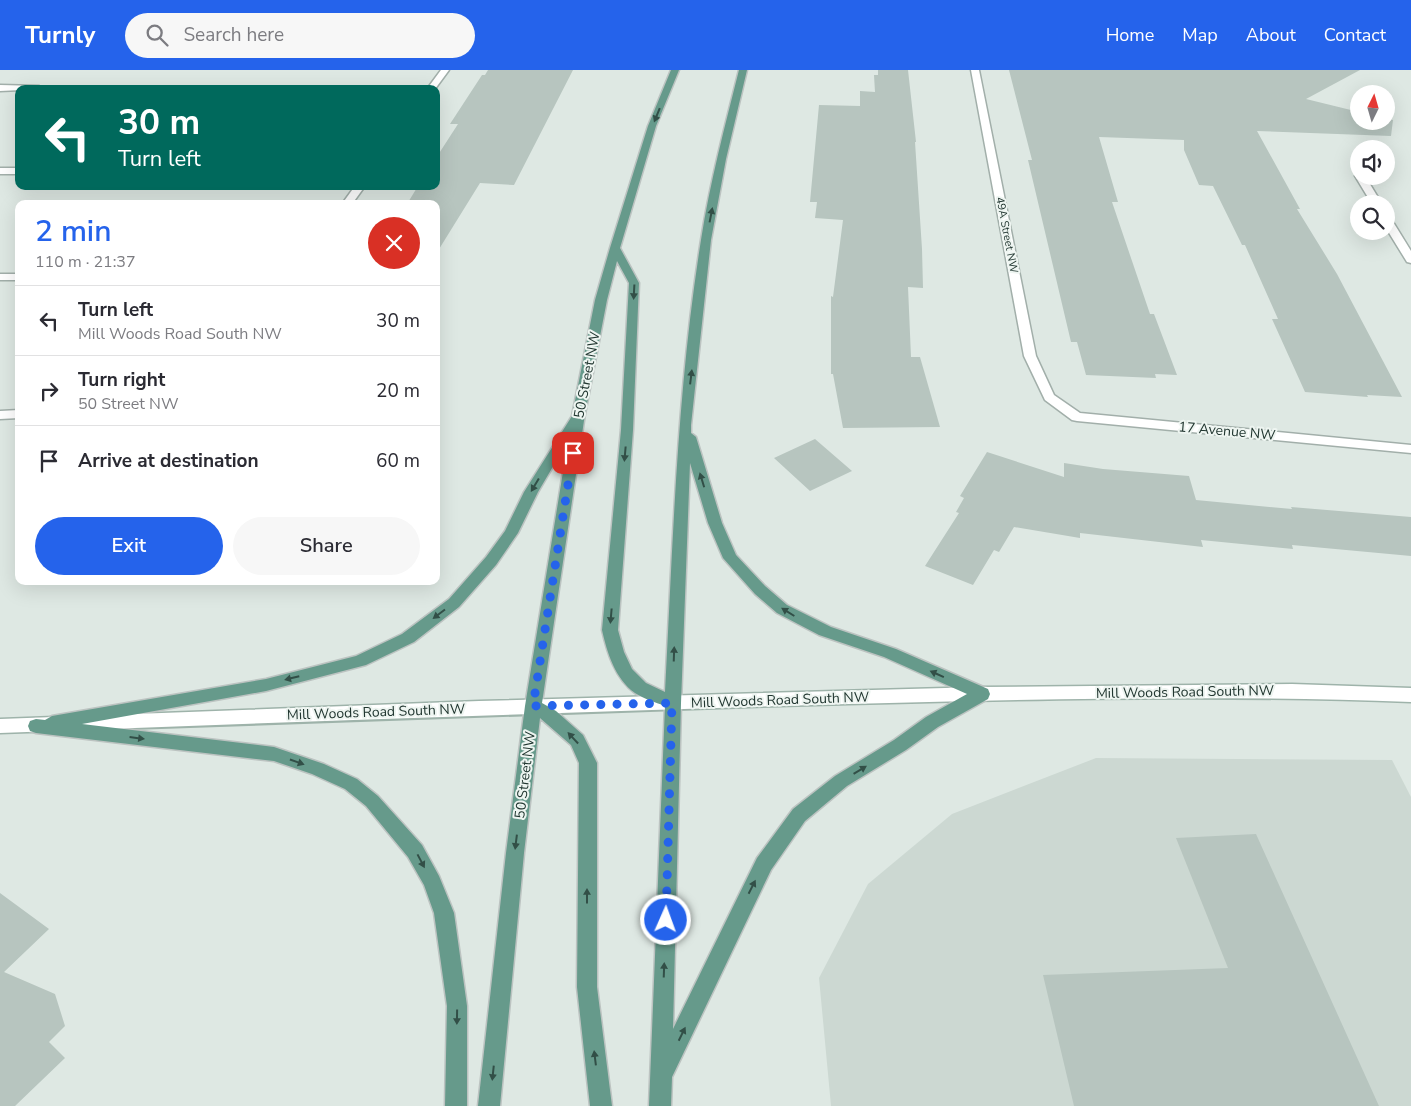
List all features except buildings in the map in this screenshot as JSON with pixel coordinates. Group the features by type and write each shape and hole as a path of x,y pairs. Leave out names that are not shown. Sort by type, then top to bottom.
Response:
{"main road":[{"name":"50 Street NW","path":"489,1106 515,853 533,706 579,414 601,300 615,248 652,126 675,70"},
{"path":"660,1106 672,703 685,425 706,240 721,159 743,70"},
{"path":"615,248 634,283 627,430 610,630 617,656 624,669 638,686 672,703"},
{"path":"36,726 266,685 360,661 408,638 454,603 491,561 511,533 531,492 579,414"},
{"path":"685,425 715,523 730,558 760,590 782,609 825,631 890,653 982,694"},
{"path":"660,1078 764,864 799,815 841,781 900,746 932,722 982,694"},
{"path":"533,706 550,716 577,740 588,762 586,987 601,1106"},
{"path":"36,726 274,754 318,769 351,784 372,801 415,851 432,882 444,913 457,1006 456,1106"}],"street":[{"path":"434,85 445,70"},
{"name":"49A Street NW","path":"975,70 1030,356 1049,397"},
{"path":"0,88 15,88"},
{"path":"0,171 15,171"},
{"path":"1395,234 1411,260"},
{"path":"0,277 15,277"},
{"name":"17 Avenue NW","path":"1049,397 1077,417 1411,449"},
{"path":"0,415 15,414"},
{"name":"Mill Woods Road South NW","path":"0,726 533,706 982,694 1292,691 1411,695"}],"shaded area":[{"path":"1096,758 1392,760 1411,797 1411,1106 831,1106 819,978 868,884 952,814"}],"route":[{"path":"573,453 533,706 672,703 666,920"}]}
